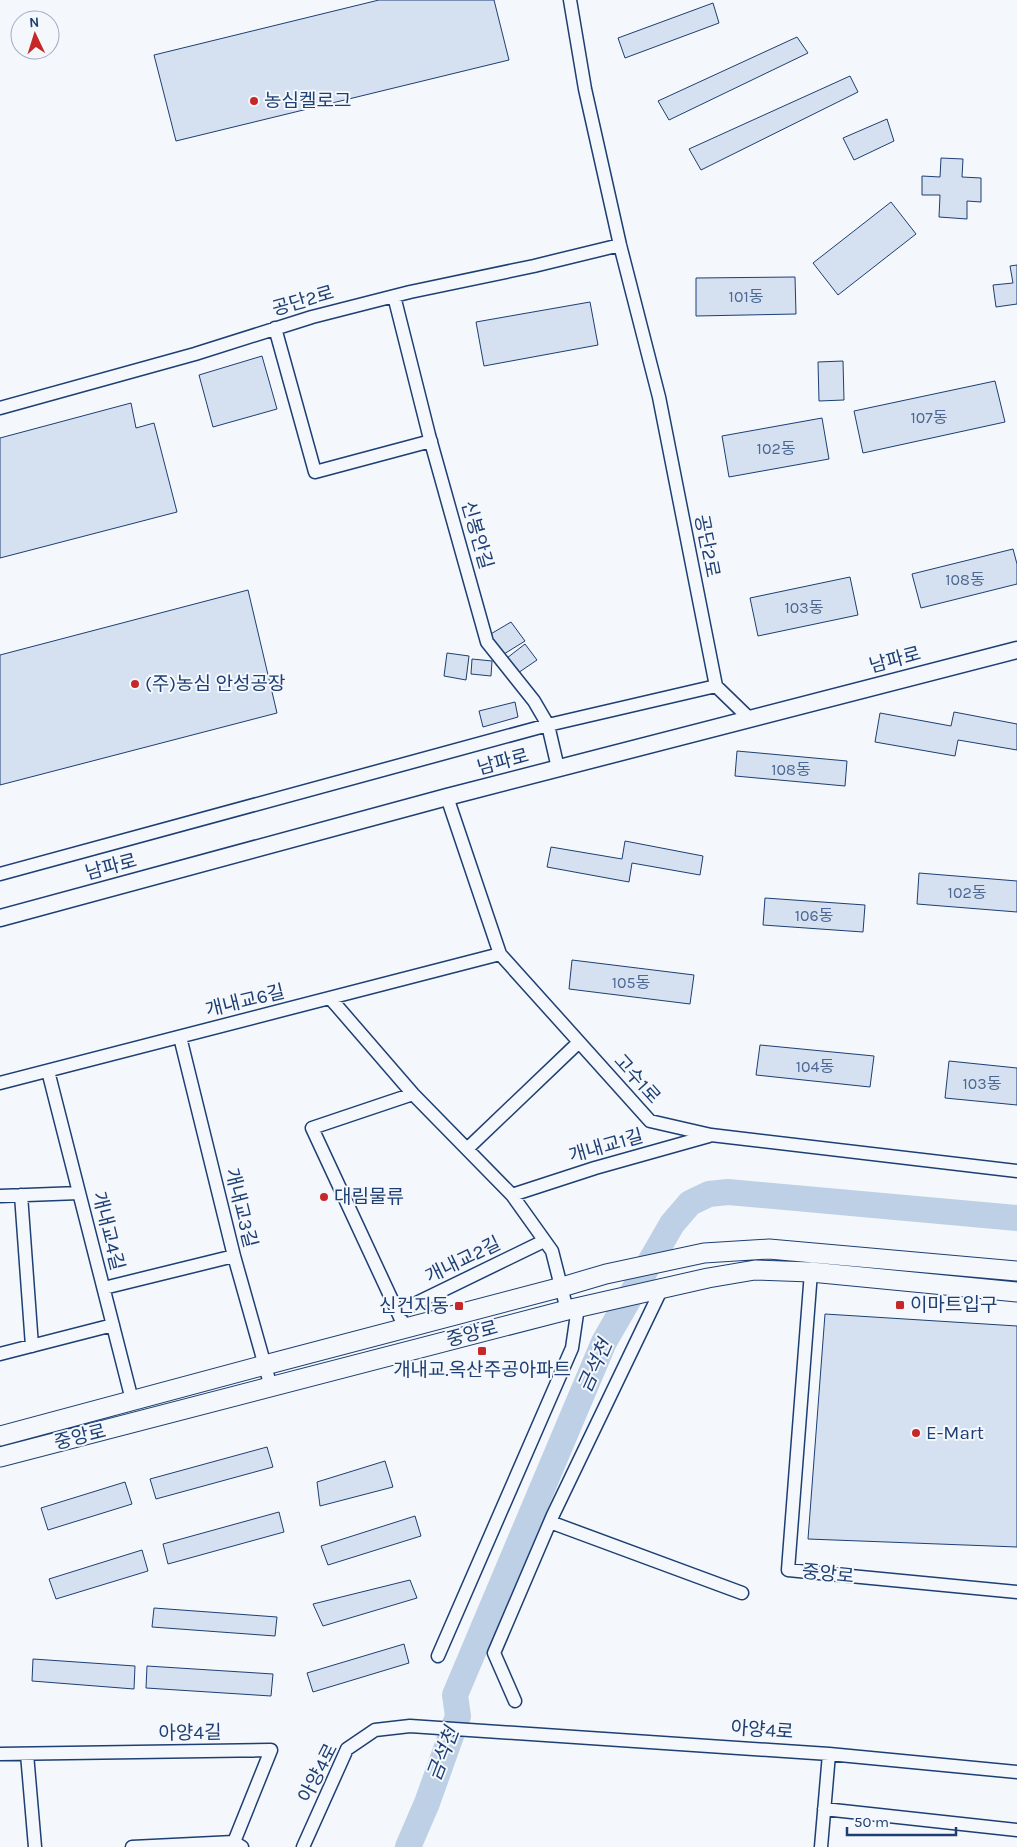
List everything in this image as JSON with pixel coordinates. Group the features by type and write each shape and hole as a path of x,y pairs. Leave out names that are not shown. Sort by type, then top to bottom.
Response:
{"main road":[{"name":"중앙로","path":"0,1436 265,1365 401,1320 562,1287 606,1274 704,1253 769,1248 1017,1271"},
{"path":"662,1288 755,1270 811,1272 1017,1292"},
{"name":"중앙로","path":"0,1457 573,1308 662,1288"}],"street":[{"name":"공단2로","path":"570,0 584,89 620,245 659,397 716,686"},
{"name":"공단2로","path":"0,408 194,354 312,316 620,245"},
{"name":"신봉안길","path":"394,296 431,441 487,642 534,701 548,725 558,768"},
{"path":"275,328 315,472 431,441"},
{"name":"남파로","path":"0,918 447,797 1017,650"},
{"path":"0,874 548,725 716,686 750,719"},
{"name":"고수1로","path":"447,797 500,954 650,1121 711,1135 1017,1171"},
{"name":"개내교6길","path":"0,1084 500,954"},
{"path":"330,998 413,1094 512,1194 552,1251 562,1287 573,1308 572,1348 438,1656"},
{"name":"개내교3길","path":"180,1037 234,1256 271,1387"},
{"path":"467,1149 579,1042"},
{"name":"개내교4길","path":"48,1071 132,1400"},
{"path":"401,1320 312,1128 413,1094"},
{"name":"개내교1길","path":"512,1194 594,1168 711,1135"},
{"path":"0,1196 79,1192"},
{"path":"21,1195 32,1346"},
{"name":"개내교2길","path":"401,1320 544,1241"},
{"path":"104,1288 234,1256"},
{"name":"중앙로","path":"811,1272 788,1570 1017,1592"},
{"path":"515,1701 494,1653 550,1522 662,1288"},
{"path":"0,1354 113,1326"},
{"path":"550,1522 742,1593"},
{"name":"아양4로","path":"303,1847 347,1749 376,1730 410,1726 829,1754 1017,1772"},
{"name":"아양4길","path":"0,1754 271,1750 236,1845"},
{"path":"27,1754 35,1847"},
{"path":"821,1847 829,1754"},
{"path":"824,1809 1017,1830"},
{"path":"132,1847 236,1845"}],"building":[{"name":"농심켈로그","path":"379,0 494,0 509,60 176,141 154,55"},
{"path":"713,3 719,23 625,58 618,38"},
{"path":"797,37 808,53 669,120 658,101"},
{"path":"850,76 858,92 701,170 689,149"},
{"path":"887,119 894,141 854,160 843,138"},
{"path":"941,158 963,159 962,177 981,178 981,202 967,201 967,219 939,217 940,195 922,195 922,176 940,177"},
{"path":"891,202 916,234 838,295 813,263"},
{"path":"1017,265 1017,304 996,307 993,285 1013,283 1010,266"},
{"path":"795,277 796,314 696,316 696,278"},
{"path":"590,302 598,345 484,366 476,322"},
{"path":"262,356 277,409 213,427 199,375"},
{"path":"843,361 844,400 819,401 818,362"},
{"path":"995,381 1005,422 863,453 854,411"},
{"path":"131,403 136,428 154,423 177,512 0,558 0,438"},
{"path":"822,418 829,459 729,477 722,436"},
{"path":"1013,549 1017,564 1017,584 921,608 912,574"},
{"path":"850,577 858,615 758,636 750,598"},
{"name":"(주)농심 안성공장","path":"248,590 277,713 0,785 0,655"},
{"path":"511,622 525,641 504,654 489,635"},
{"path":"525,644 537,660 518,673 507,658"},
{"path":"447,653 469,656 466,680 444,676"},
{"path":"472,659 492,661 491,676 471,674"},
{"path":"515,702 518,717 483,727 479,711"},
{"path":"954,712 1017,724 1017,750 958,740 955,756 875,742 880,713 951,726"},
{"path":"737,751 847,761 845,786 735,776"},
{"path":"625,841 703,856 700,875 632,863 629,882 547,867 551,847 622,859"},
{"path":"919,873 1017,881 1017,912 917,904"},
{"path":"765,898 865,905 863,932 763,925"},
{"path":"572,960 694,975 690,1004 569,989"},
{"path":"760,1045 874,1056 870,1087 756,1075"},
{"path":"949,1061 1017,1068 1017,1105 945,1098"},
{"name":"E-Mart","path":"825,1314 1017,1326 1017,1547 808,1539"},
{"path":"267,1447 273,1467 156,1499 150,1479"},
{"path":"385,1461 393,1487 320,1506 317,1482"},
{"path":"125,1482 132,1504 48,1530 41,1508"},
{"path":"279,1512 284,1532 168,1564 163,1544"},
{"path":"415,1516 421,1536 328,1565 321,1546"},
{"path":"142,1550 148,1571 56,1599 49,1579"},
{"path":"410,1580 417,1598 323,1626 313,1604"},
{"path":"154,1608 277,1617 275,1636 152,1627"},
{"path":"404,1644 409,1663 313,1692 307,1673"},
{"path":"33,1659 135,1666 134,1689 32,1681"},
{"path":"147,1666 273,1674 271,1696 146,1688"}],"waterway":[{"name":"금석천","path":"408,1847 427,1803 458,1716 455,1695 604,1342 672,1224 690,1203 709,1194 728,1192 1017,1218"}],"place":[{"name":"농심켈로그","path":"254,101"},
{"name":"(주)농심 안성공장","path":"135,684"},
{"name":"대림물류","path":"324,1197"},
{"name":"이마트입구","path":"900,1305"},
{"name":"신건지동","path":"459,1306"},
{"name":"개내교.옥산주공아파트","path":"482,1351"},
{"name":"E-Mart","path":"916,1433"}]}
